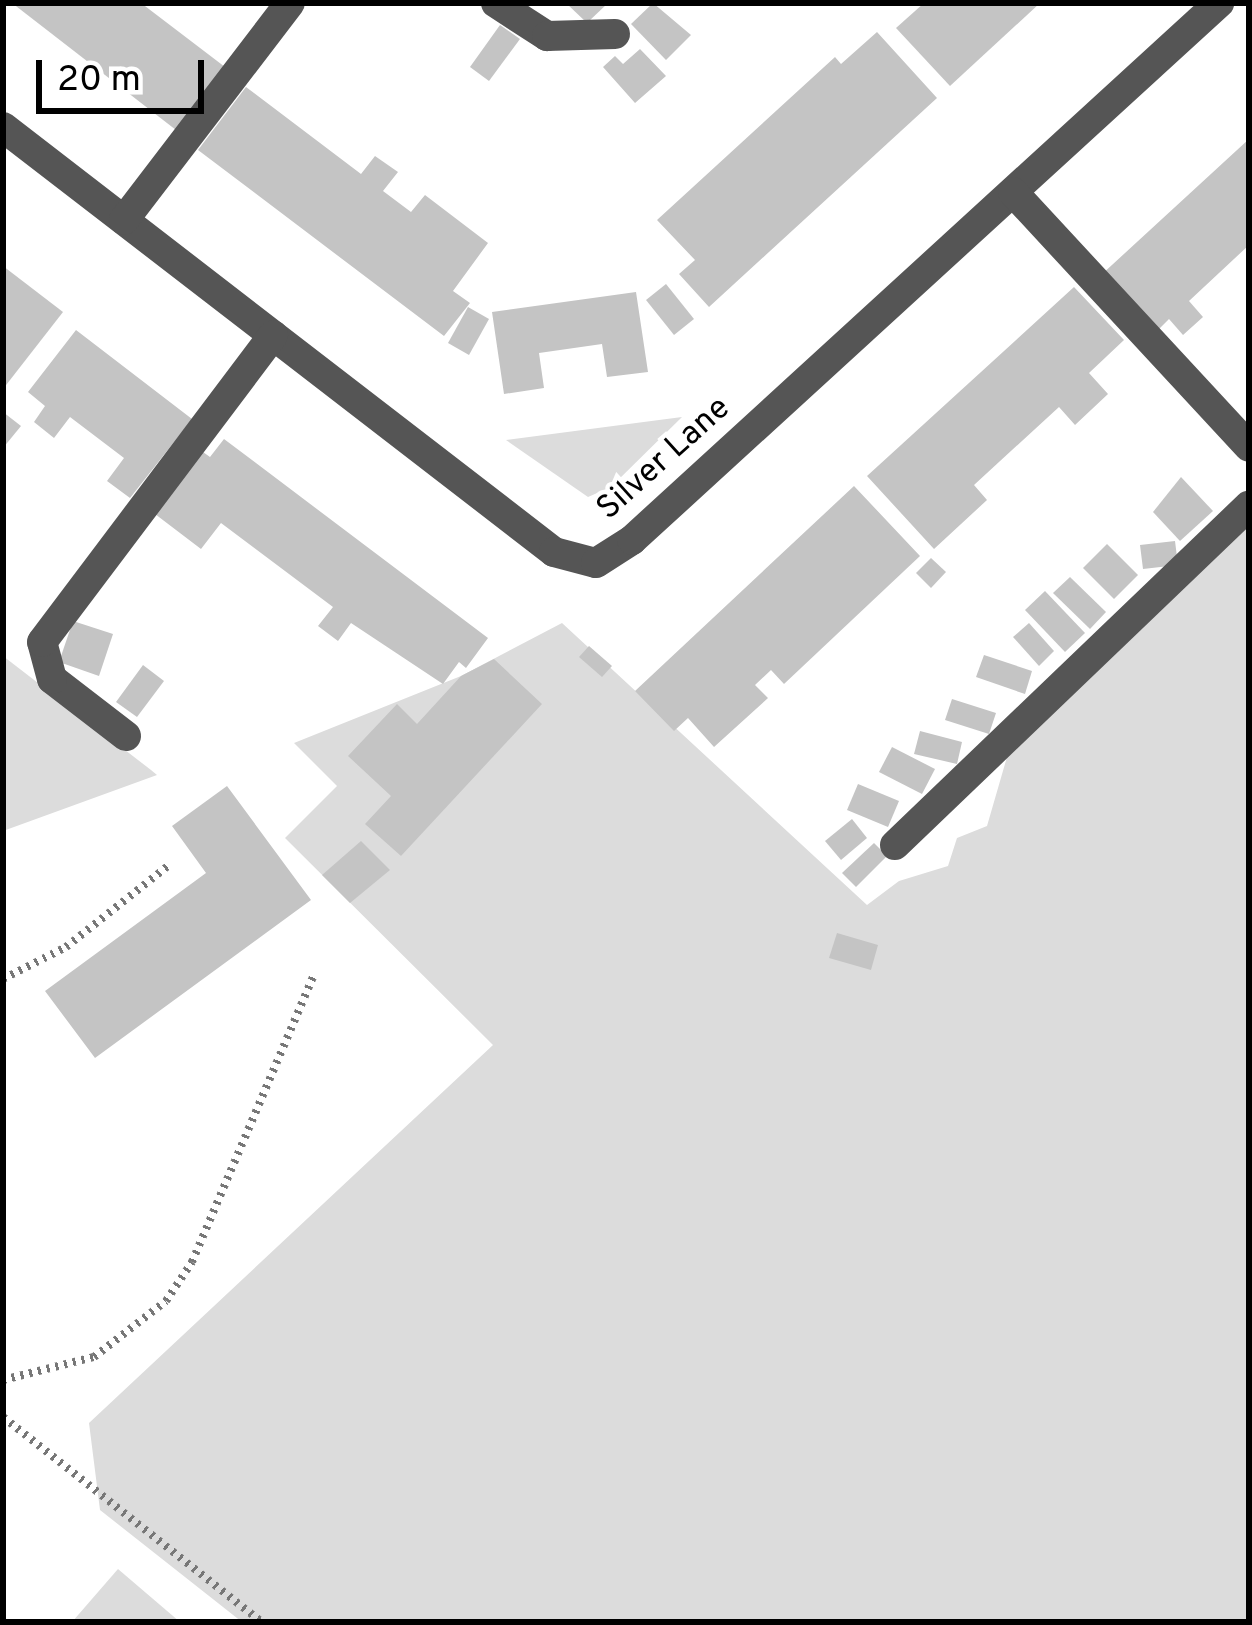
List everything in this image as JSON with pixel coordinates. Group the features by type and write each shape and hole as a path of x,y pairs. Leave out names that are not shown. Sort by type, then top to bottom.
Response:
{"street":[{"path":"124,220 290,3"},
{"path":"496,3 547,36 615,34"},
{"name":"Silver Lane","path":"3,127 554,551 596,563 632,540 1220,3"},
{"path":"1013,192 1249,447"},
{"path":"126,736 52,679 42,642 273,335"},
{"path":"895,845 1249,506"}],"path":[{"path":"3,979 66,947 170,865"},
{"path":"3,1380 94,1357 166,1301 192,1262 314,974"},
{"path":"3,1417 262,1622"}],"shaded area":[{"path":"682,417 611,487 588,497 506,440"},
{"path":"1249,524 1249,1622 242,1622 100,1510 89,1423 493,1045 285,838 337,786 294,743 461,676 562,623 867,905 899,881 948,866 957,838 987,826 1007,757"},
{"path":"3,656 151,770 157,775 3,831"},
{"path":"118,1569 180,1622 72,1622"}],"building":[{"path":"12,3 141,3 225,67 176,130"},
{"path":"566,3 608,3 587,23"},
{"path":"653,3 691,35 666,60 631,24"},
{"path":"924,3 1040,3 950,86 896,28"},
{"path":"500,25 520,39 489,81 470,67"},
{"path":"877,32 937,98 709,307 679,274 695,260 657,220 835,57 841,64"},
{"path":"640,49 666,76 635,103 603,67 615,56 623,64"},
{"path":"246,87 361,174 375,156 398,172 383,191 411,212 425,195 488,243 453,291 470,303 444,336 198,150"},
{"path":"1249,139 1249,245 1189,301 1203,317 1183,335 1169,319 1154,334 1100,276"},
{"path":"3,266 63,312 3,389"},
{"path":"666,284 694,319 674,335 646,300"},
{"path":"1074,287 1124,340 1089,373 1108,394 1075,425 1059,407 974,485 987,500 934,549 867,476"},
{"path":"636,292 648,372 607,377 602,344 539,353 544,388 504,394 492,312"},
{"path":"468,307 489,319 469,355 448,343"},
{"path":"76,330 192,419 130,498 107,481 124,458 70,417 54,438 34,422 45,406 28,392"},
{"path":"3,412 21,426 3,448"},
{"path":"224,439 488,638 466,668 459,662 443,684 351,623 338,641 318,626 333,607 221,523 201,549 155,514 203,452 210,457"},
{"path":"1181,477 1213,511 1180,541 1153,512"},
{"path":"854,486 920,556 784,684 771,670 755,685 768,698 714,747 688,718 674,731 635,691"},
{"path":"1175,541 1178,565 1143,569 1140,545"},
{"path":"1107,544 1138,575 1114,599 1083,568"},
{"path":"931,558 946,572 931,588 916,573"},
{"path":"1070,577 1106,612 1090,629 1053,593"},
{"path":"1045,591 1085,633 1065,652 1025,610"},
{"path":"73,621 113,634 99,676 59,662"},
{"path":"1029,623 1054,651 1039,666 1013,637"},
{"path":"589,646 612,666 602,677 579,657"},
{"path":"984,655 1032,671 1025,694 976,677"},
{"path":"494,659 542,704 401,856 365,824 391,796 348,756 397,704 417,724 461,676"},
{"path":"143,665 164,681 137,717 116,702"},
{"path":"952,699 996,713 989,734 945,720"},
{"path":"920,731 962,742 957,764 914,754"},
{"path":"892,747 935,769 922,794 879,772"},
{"path":"858,784 899,801 888,827 847,810"},
{"path":"227,786 311,900 95,1058 45,991 206,873 172,826"},
{"path":"852,819 867,838 841,860 825,841"},
{"path":"361,841 390,870 350,903 322,875"},
{"path":"874,843 887,856 856,887 842,873"},
{"path":"837,933 878,945 871,970 829,958"}]}
